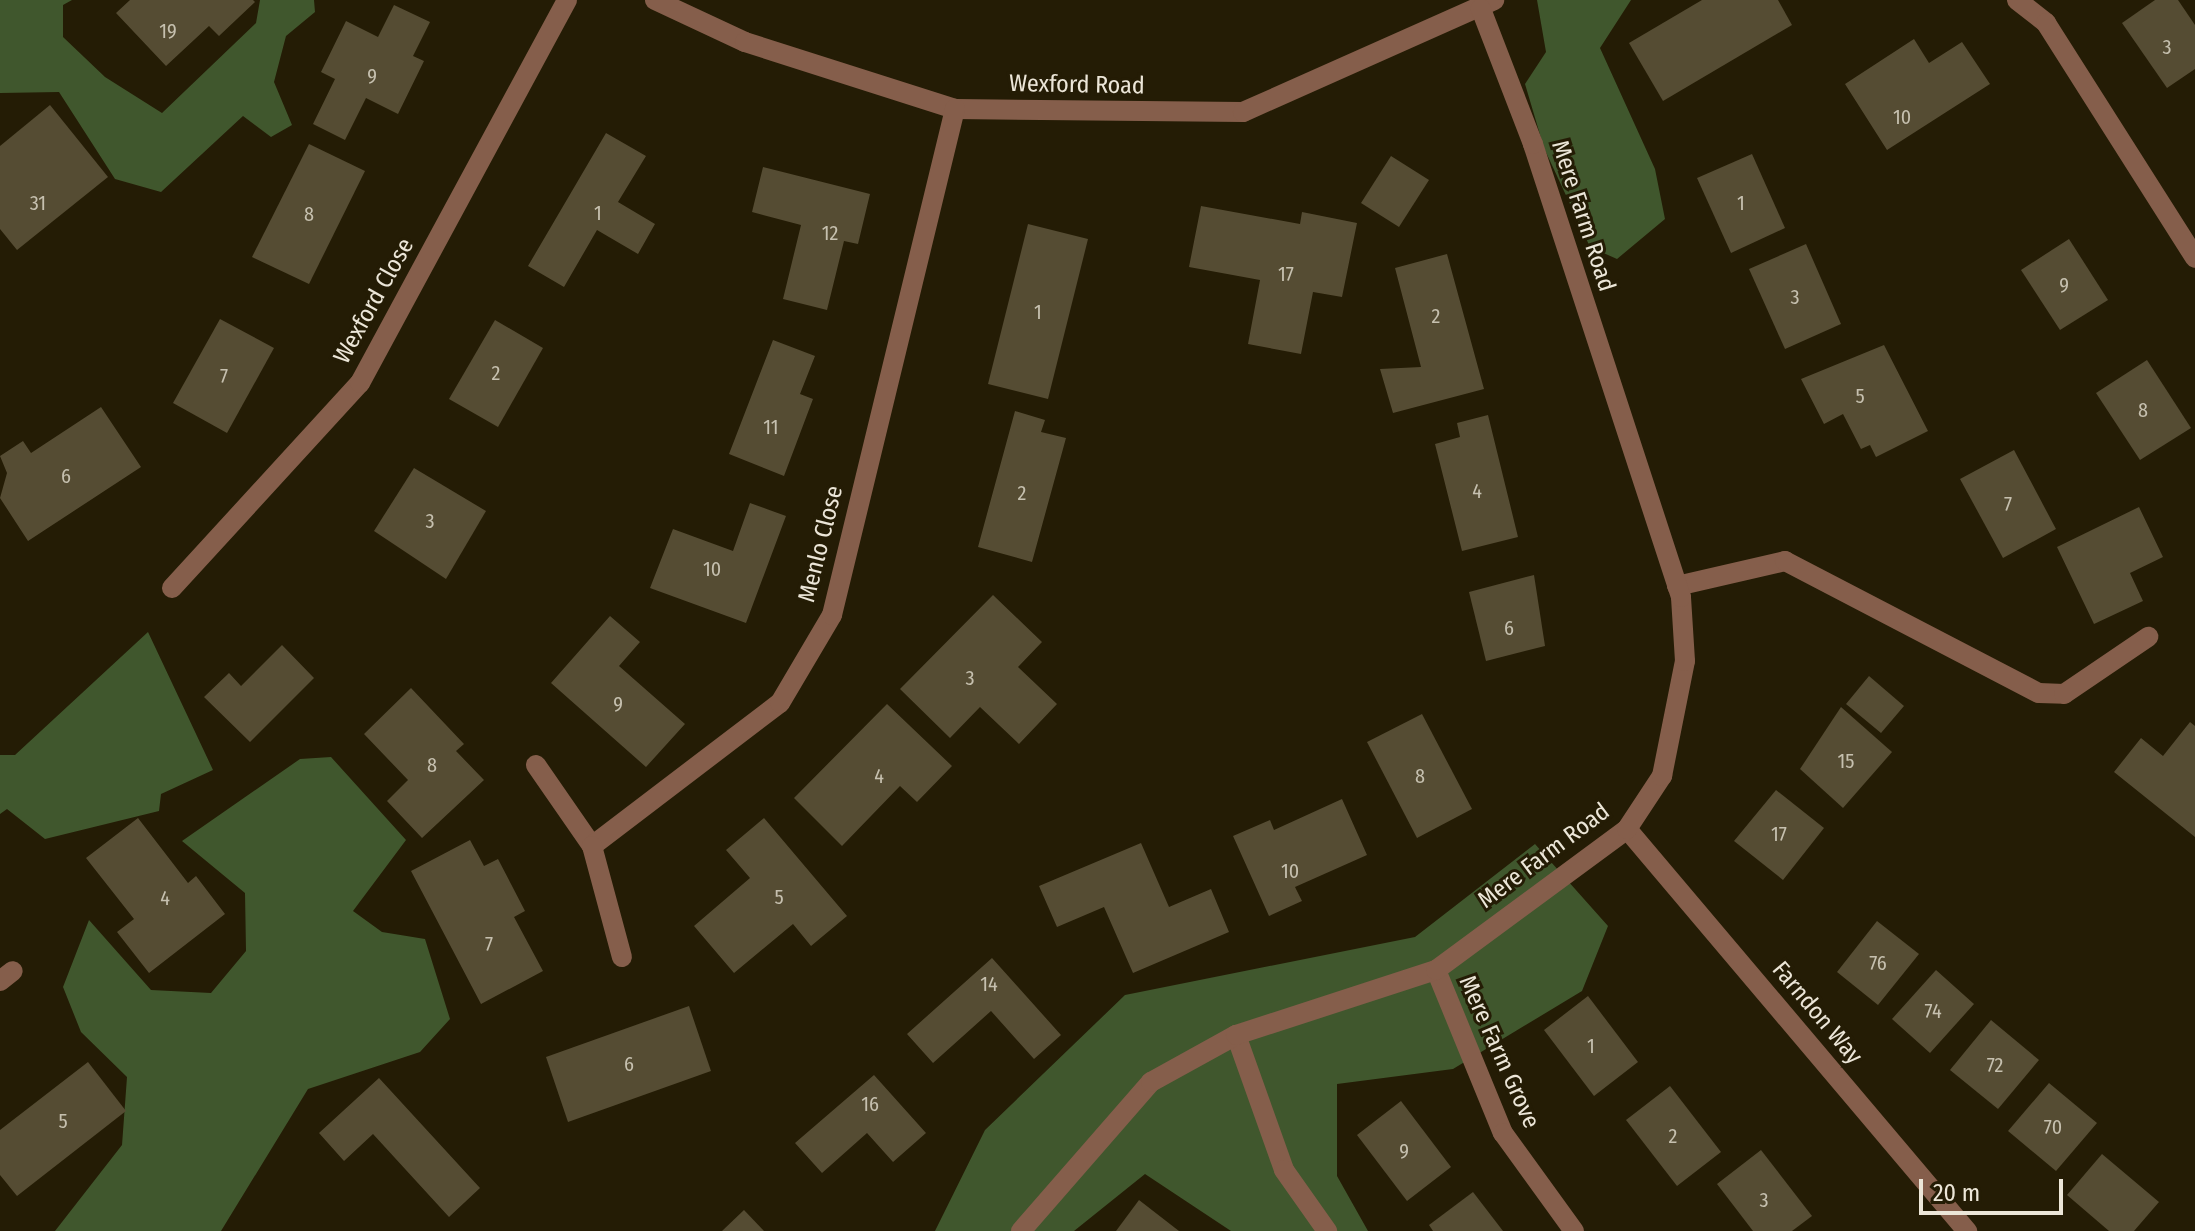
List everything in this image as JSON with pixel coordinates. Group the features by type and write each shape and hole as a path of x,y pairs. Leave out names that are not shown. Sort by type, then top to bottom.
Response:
{"street":[{"name":"Wexford Close","path":"172,588 360,383 567,0"},
{"name":"Wexford Road","path":"655,0 745,42 955,109 1243,112 1487,4"},
{"path":"2017,0 2046,23 2195,258"},
{"name":"Mere Farm Road","path":"1021,1231 1151,1082 1236,1035 1436,970 1627,829 1662,776 1680,703 1686,632 1677,586 1487,4"},
{"name":"Menlo Close","path":"592,846 780,703 832,615 955,109"},
{"path":"1677,586 1785,561 2039,693 2064,694 2148,637"},
{"path":"536,765 592,846 622,957"},
{"name":"Farndon Way","path":"1627,829 1967,1231"},
{"name":"Mere Farm Grove","path":"1436,970 1503,1133 1574,1231"},
{"path":"1236,1035 1284,1170 1327,1231"}],"green space":[{"path":"0,0 72,0 63,5 63,37 105,77 162,113 256,23 260,0 314,0 315,12 286,36 274,82 292,125 271,137 243,116 161,192 115,179 59,92 0,93"},
{"path":"1537,0 1631,0 1600,48 1655,169 1665,219 1617,259 1590,247 1544,148 1525,84 1546,52"},
{"path":"148,632 213,770 161,794 159,811 45,839 7,809 0,814 0,755 15,755"},
{"path":"331,757 406,840 353,911 382,932 425,939 450,1019 420,1052 308,1089 221,1231 55,1231 122,1145 127,1077 81,1032 63,987 89,920 151,990 211,993 246,951 245,893 182,841 300,759"},
{"path":"1535,844 1608,926 1582,991 1453,1069 1337,1084 1337,1176 1368,1231 1231,1231 1145,1174 1074,1231 935,1231 985,1130 1125,995 1415,937"}],"building":[{"path":"130,0 255,2 219,36 209,26 166,66 116,13"},
{"path":"1702,0 1778,0 1792,25 1663,101 1629,43"},
{"path":"2155,0 2178,0 2195,25 2195,69 2167,88 2122,23"},
{"path":"394,5 430,22 413,56 424,61 398,114 366,98 345,140 313,124 335,79 321,72 346,21 378,37"},
{"path":"1914,39 1929,63 1962,42 1990,84 1887,150 1845,84"},
{"path":"50,105 108,177 17,250 0,229 0,146"},
{"path":"606,133 646,156 618,202 655,224 638,254 597,230 564,287 528,266"},
{"path":"309,144 365,171 309,284 252,257"},
{"path":"1752,154 1785,228 1731,253 1697,178"},
{"path":"1391,156 1429,180 1399,227 1361,203"},
{"path":"763,167 870,194 858,244 844,241 827,310 783,299 801,225 752,212"},
{"path":"1201,206 1300,224 1302,212 1357,223 1342,297 1313,292 1301,354 1248,344 1260,280 1189,267"},
{"path":"1028,224 1088,239 1048,399 988,384"},
{"path":"2069,239 2108,300 2060,330 2021,270"},
{"path":"1806,244 1841,324 1785,349 1749,269"},
{"path":"1447,254 1484,389 1393,413 1380,369 1421,367 1395,268"},
{"path":"220,319 274,348 227,433 173,403"},
{"path":"495,320 543,348 498,427 449,399"},
{"path":"773,340 815,356 800,394 813,399 784,476 729,454"},
{"path":"1884,345 1928,431 1876,457 1870,445 1861,449 1843,414 1824,424 1801,379"},
{"path":"2147,360 2191,428 2140,460 2096,393"},
{"path":"101,407 141,467 28,541 0,498 7,473 0,456 23,441 31,453"},
{"path":"1015,411 1045,420 1041,432 1066,438 1032,562 978,547"},
{"path":"1488,415 1518,537 1462,551 1435,444 1460,437 1457,423"},
{"path":"2014,450 2056,529 2003,558 1960,479"},
{"path":"414,468 486,511 446,579 374,531"},
{"path":"750,503 786,516 746,623 650,588 673,529 733,551"},
{"path":"2139,507 2163,557 2130,573 2143,601 2094,624 2057,547"},
{"path":"1534,575 1545,646 1486,661 1469,592"},
{"path":"993,595 1042,642 1018,667 1057,704 1019,744 980,707 950,738 900,689"},
{"path":"610,616 640,642 619,666 685,724 646,767 551,683"},
{"path":"282,645 314,678 250,742 204,697 229,673 241,686"},
{"path":"1869,676 1904,706 1881,733 1846,704"},
{"path":"411,688 464,744 456,751 484,780 422,838 387,801 408,780 364,734"},
{"path":"887,704 952,766 917,802 900,786 842,846 794,798"},
{"path":"1841,707 1892,752 1843,808 1800,769"},
{"path":"1422,714 1472,809 1417,838 1367,742"},
{"path":"2190,722 2195,726 2195,837 2114,772 2141,738 2163,756"},
{"path":"1776,790 1824,828 1783,880 1734,841"},
{"path":"1342,799 1367,855 1295,887 1302,901 1269,916 1233,836 1270,820 1274,830"},
{"path":"138,818 188,883 196,876 225,914 149,973 117,932 134,919 86,858"},
{"path":"764,818 847,916 811,946 793,924 734,973 694,926 750,878 726,850"},
{"path":"470,840 484,866 498,859 525,911 514,917 543,971 481,1004 411,871"},
{"path":"1141,843 1169,907 1211,889 1229,932 1133,973 1104,907 1057,927 1039,886"},
{"path":"1877,921 1919,954 1878,1005 1837,972"},
{"path":"992,958 1061,1035 1034,1059 991,1011 933,1063 907,1034"},
{"path":"1936,970 1974,1004 1930,1053 1892,1019"},
{"path":"1588,996 1638,1062 1594,1096 1544,1030"},
{"path":"689,1006 711,1071 568,1122 546,1057"},
{"path":"1991,1020 2039,1060 1998,1109 1950,1070"},
{"path":"88,1062 126,1111 17,1196 0,1175 0,1130"},
{"path":"874,1075 926,1133 893,1162 867,1133 822,1173 795,1143"},
{"path":"379,1078 480,1188 449,1217 373,1134 344,1161 319,1133"},
{"path":"2049,1083 2097,1123 2056,1171 2008,1131"},
{"path":"1670,1086 1721,1152 1677,1186 1626,1120"},
{"path":"1401,1101 1451,1167 1407,1201 1357,1135"},
{"path":"1761,1150 1812,1216 1792,1231 1753,1231 1717,1184"},
{"path":"2102,1154 2159,1202 2134,1231 2109,1231 2067,1195"},
{"path":"1473,1192 1503,1231 1433,1231 1429,1225"},
{"path":"1139,1200 1179,1231 1116,1231"},
{"path":"744,1210 764,1231 722,1231"}]}
